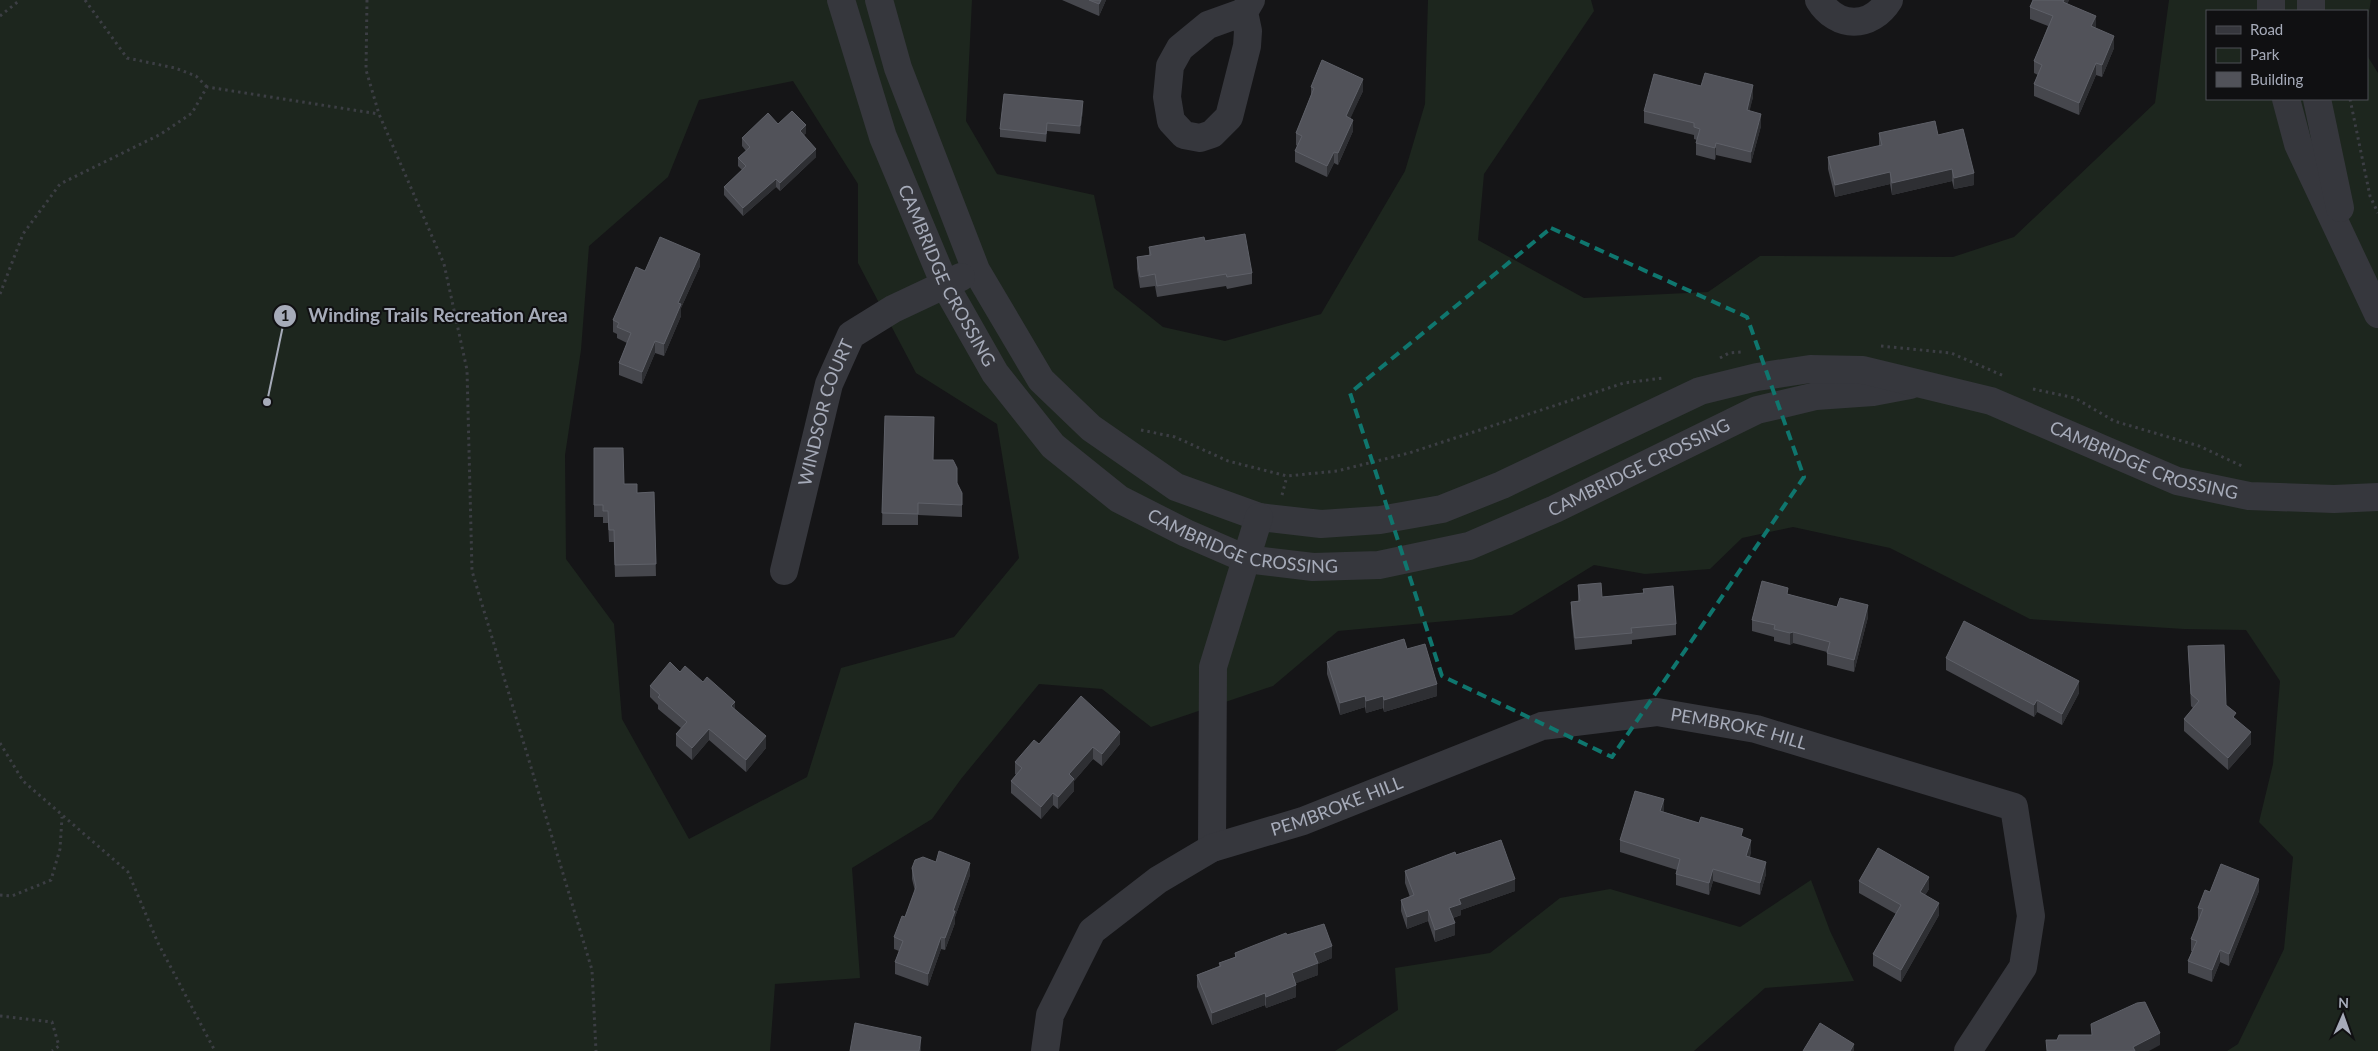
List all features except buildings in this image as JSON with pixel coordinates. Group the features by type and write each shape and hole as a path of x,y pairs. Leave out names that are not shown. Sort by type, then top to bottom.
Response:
{"street":[{"name":"CAMBRIDGE CROSSING","path":"841,0 883,137 945,285 995,373 1053,446 1119,499 1186,534 1246,559 1314,567 1379,565 1469,546 1555,509 1757,410 1816,396 1874,392 1918,384"},
{"name":"CAMBRIDGE CROSSING","path":"879,0 898,68 976,270 1041,380 1091,428 1176,486 1259,517 1321,524 1380,520 1442,509 1502,485 1700,391 1757,377 1810,369 1863,370 1991,401 2177,481 2248,496 2334,499 2378,497"},
{"path":"1819,0 1824,9 1834,17 1846,21 1860,22 1873,18 1884,10 1890,0"},
{"path":"2286,100 2298,144 2378,314"},
{"path":"2318,100 2351,256"},
{"name":"WINDSOR COURT","path":"784,571 829,384 851,335 893,309 976,270"},
{"path":"1212,848 1213,667 1259,517"},
{"name":"PEMBROKE HILL","path":"1045,1051 1050,1015 1092,931 1158,880 1212,848 1303,821 1542,726 1657,712 1756,729 2014,807 2031,916 2023,967 1968,1051"}],"path":[{"path":"0,16 20,0"},
{"path":"84,0 127,58 175,68 196,76 207,87 379,114"},
{"path":"367,0 366,70 379,114 444,264 467,370 472,571 592,970 596,1051"},
{"path":"0,294 23,234 60,184 168,129 192,113 207,87"},
{"path":"2350,100 2370,196 2378,213"},
{"path":"1876,345 1951,353 2009,378"},
{"path":"1712,362 1729,353 1749,352"},
{"path":"1140,430 1175,437 1228,461 1287,476 1337,471 1409,453 1624,383 1669,378"},
{"path":"2026,386 2075,398 2114,422 2199,446 2247,468"},
{"path":"0,743 23,781 62,817 128,872 158,943 215,1051"},
{"path":"0,895 12,896 51,880 60,849 62,817"},
{"path":"0,1016 52,1022 59,1046 52,1051"}],"highlighted area":[{"path":"1551,228 1747,317 1804,477 1612,757 1442,676 1350,393"}],"green space":[{"path":"0,0 972,0 966,121 997,174 1094,195 1114,288 1163,327 1225,341 1321,314 1405,171 1425,104 1428,0 1591,0 1594,11 1484,174 1478,240 1584,298 1708,292 1760,256 1953,257 2014,237 2155,103 2169,0 2371,0 2368,19 2368,10 2206,10 2206,100 2368,100 2368,57 2378,73 2378,1051 2227,1051 2238,1044 2284,949 2293,857 2259,822 2273,764 2280,681 2246,630 2184,629 2030,619 1890,548 1793,527 1742,538 1710,569 1645,574 1594,565 1512,615 1338,631 1273,686 1151,727 1102,689 1039,684 961,779 932,819 852,868 860,978 775,984 770,1051 0,1051","holes":["793,81 858,184 858,263 916,373 997,424 1019,558 954,637 841,668 807,777 689,839 622,719 614,624 566,559 565,455 581,350 589,246 668,177 699,100"]},
{"path":"1811,880 1830,931 1854,981 1765,988 1694,1051 1335,1051 1398,1010 1395,968 1490,953 1560,898 1610,889 1740,927"}],"place":[{"name":"Winding Trails Recreation Area","path":"267,402"}]}
